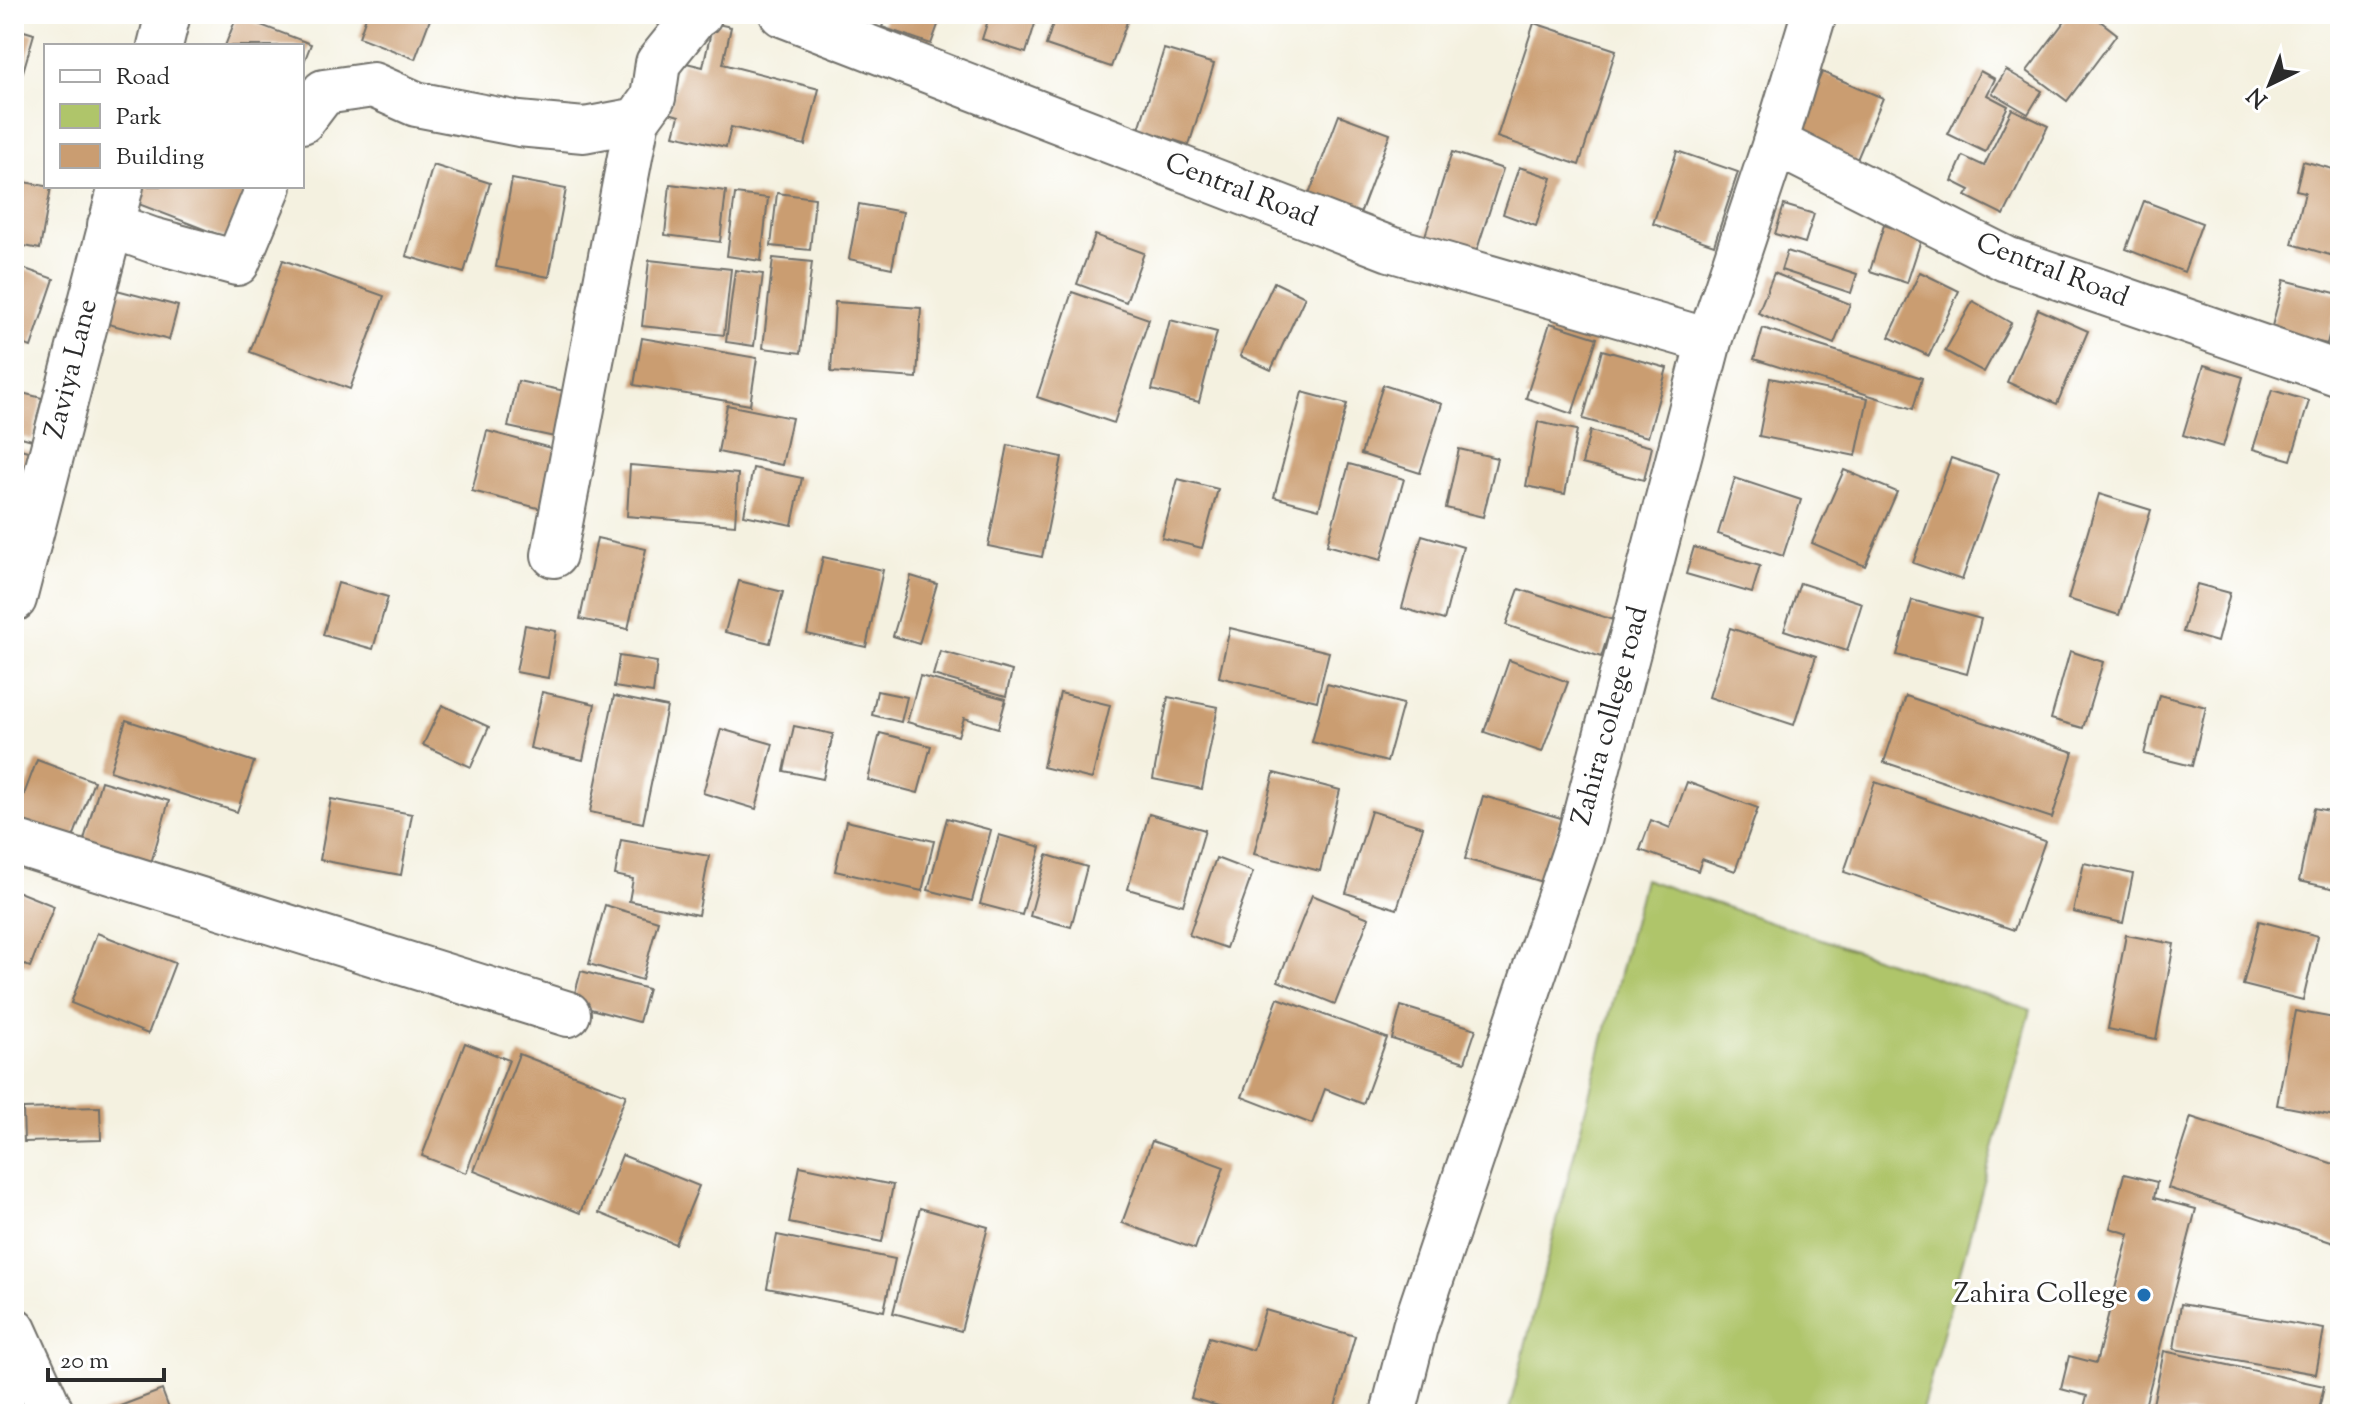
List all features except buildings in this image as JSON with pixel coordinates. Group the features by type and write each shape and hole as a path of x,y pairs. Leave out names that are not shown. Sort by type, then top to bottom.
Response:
{"street":[{"path":"160,44 168,14"},
{"path":"554,555 637,120 653,98 658,63 700,14"},
{"name":"Central Road","path":"782,14 1390,249 1709,341"},
{"name":"Zahira college road","path":"1393,1414 1415,1327 1580,836 1709,341 1814,14"},
{"path":"304,118 324,92 373,85 416,104 519,124 584,130 637,120"},
{"name":"Central Road","path":"1775,143 2006,259 2340,374"},
{"path":"115,205 152,240 237,263 268,188"},
{"name":"Zaviya Lane","path":"14,599 115,205"},
{"path":"14,842 568,1014"},
{"path":"14,1330 52,1414"}],"green space":[{"path":"1644,879 2031,1010 1921,1414 1508,1414"}],"place":[{"name":"Zahira College","path":"2144,1295"}]}
